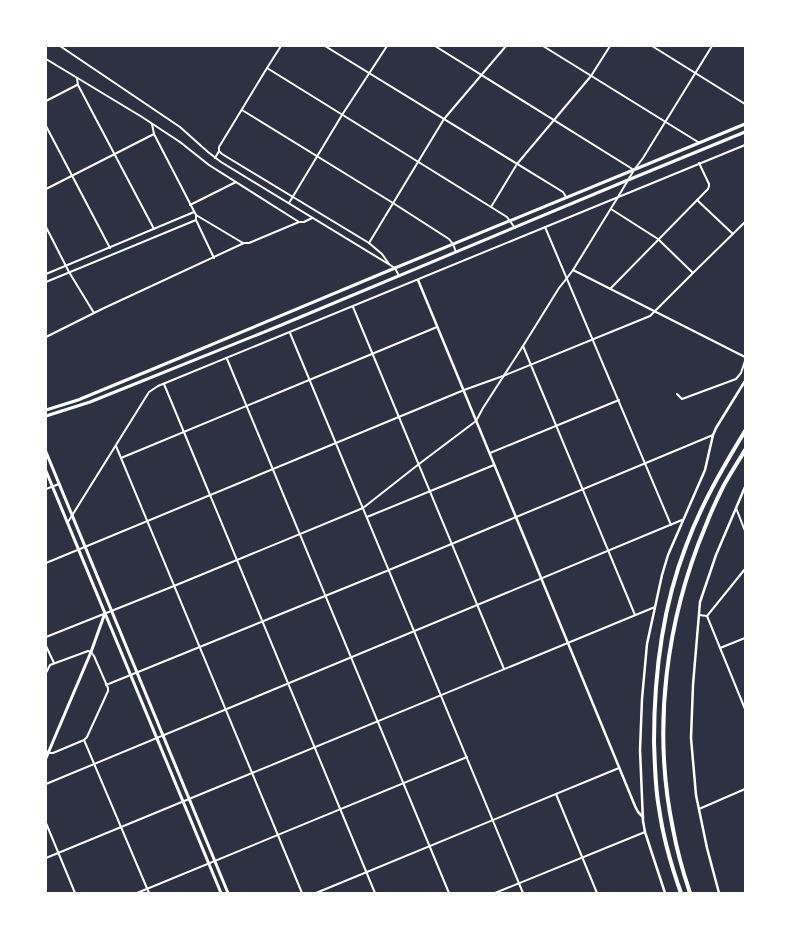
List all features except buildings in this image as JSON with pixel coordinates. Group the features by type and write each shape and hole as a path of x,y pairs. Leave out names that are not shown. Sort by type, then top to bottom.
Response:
{"highway":[{"path":"680,893 672,868 658,807 654,726 655,691 659,658 671,596 685,547 706,499 721,470 745,431"},
{"path":"690,893 679,858 672,828 668,798 664,751 664,716 668,660 685,581 696,549 714,505 745,450"}],"main road":[{"path":"46,410 78,400 745,124"},
{"path":"46,416 90,402 279,326 745,132"},
{"path":"46,452 228,893"},
{"path":"46,471 221,893"},
{"path":"46,758 47,752 91,652 105,613"}],"street":[{"path":"60,46 180,127 215,158 395,268 399,276"},
{"path":"215,158 219,151 219,147 281,46"},
{"path":"325,46 563,192 566,198"},
{"path":"289,203 342,115 387,46"},
{"path":"435,46 634,170"},
{"path":"369,243 444,119 506,46"},
{"path":"543,46 699,143"},
{"path":"491,207 517,164 591,76 610,46"},
{"path":"652,46 745,104"},
{"path":"46,637 363,508 477,420 559,288 573,270 712,46"},
{"path":"46,59 180,142 209,165 299,222"},
{"path":"267,68 507,217 515,228"},
{"path":"77,78 78,85 154,229"},
{"path":"46,101 78,85"},
{"path":"242,110 449,239 456,252"},
{"path":"152,124 154,134 196,215 244,243"},
{"path":"46,126 110,248"},
{"path":"46,189 154,134"},
{"path":"67,524 149,392 155,388 745,144"},
{"path":"219,151 369,243 382,254 390,265"},
{"path":"610,289 708,189 709,186 699,163"},
{"path":"190,205 236,182"},
{"path":"698,200 733,234"},
{"path":"611,209 658,239 693,273"},
{"path":"46,274 194,212"},
{"path":"196,215 196,220 214,258"},
{"path":"46,337 244,243 249,243 312,218"},
{"path":"46,282 196,220"},
{"path":"46,563 464,390 531,365 650,316 745,222"},
{"path":"46,227 68,272 94,313"},
{"path":"545,227 671,525"},
{"path":"573,270 745,357"},
{"path":"418,279 516,517"},
{"path":"418,279 464,390"},
{"path":"353,307 504,669"},
{"path":"121,458 437,327"},
{"path":"290,333 523,893"},
{"path":"523,346 635,615"},
{"path":"227,359 449,893"},
{"path":"677,394 682,400 736,378 741,373 745,361"},
{"path":"665,893 645,832 643,817 640,750 642,699 647,644 665,565 706,470 713,435 745,381"},
{"path":"164,384 375,893"},
{"path":"490,453 619,400"},
{"path":"106,685 389,570 713,435"},
{"path":"116,446 302,893"},
{"path":"490,453 634,806 643,817"},
{"path":"367,517 494,465"},
{"path":"46,489 59,484"},
{"path":"720,893 707,848 696,795 692,738 693,685 700,602 714,559 745,487"},
{"path":"736,507 745,531"},
{"path":"46,784 684,520"},
{"path":"707,616 745,569"},
{"path":"46,858 655,607"},
{"path":"699,615 707,616"},
{"path":"707,616 745,709"},
{"path":"720,648 745,638"},
{"path":"46,646 54,663"},
{"path":"46,673 50,664 88,651 94,656 108,691 87,737 84,740 53,753 47,752"},
{"path":"84,740 149,893"},
{"path":"137,893 467,757"},
{"path":"316,893 619,768"},
{"path":"699,809 745,790"},
{"path":"556,794 597,893"},
{"path":"46,824 75,893"},
{"path":"495,893 645,832"}]}
